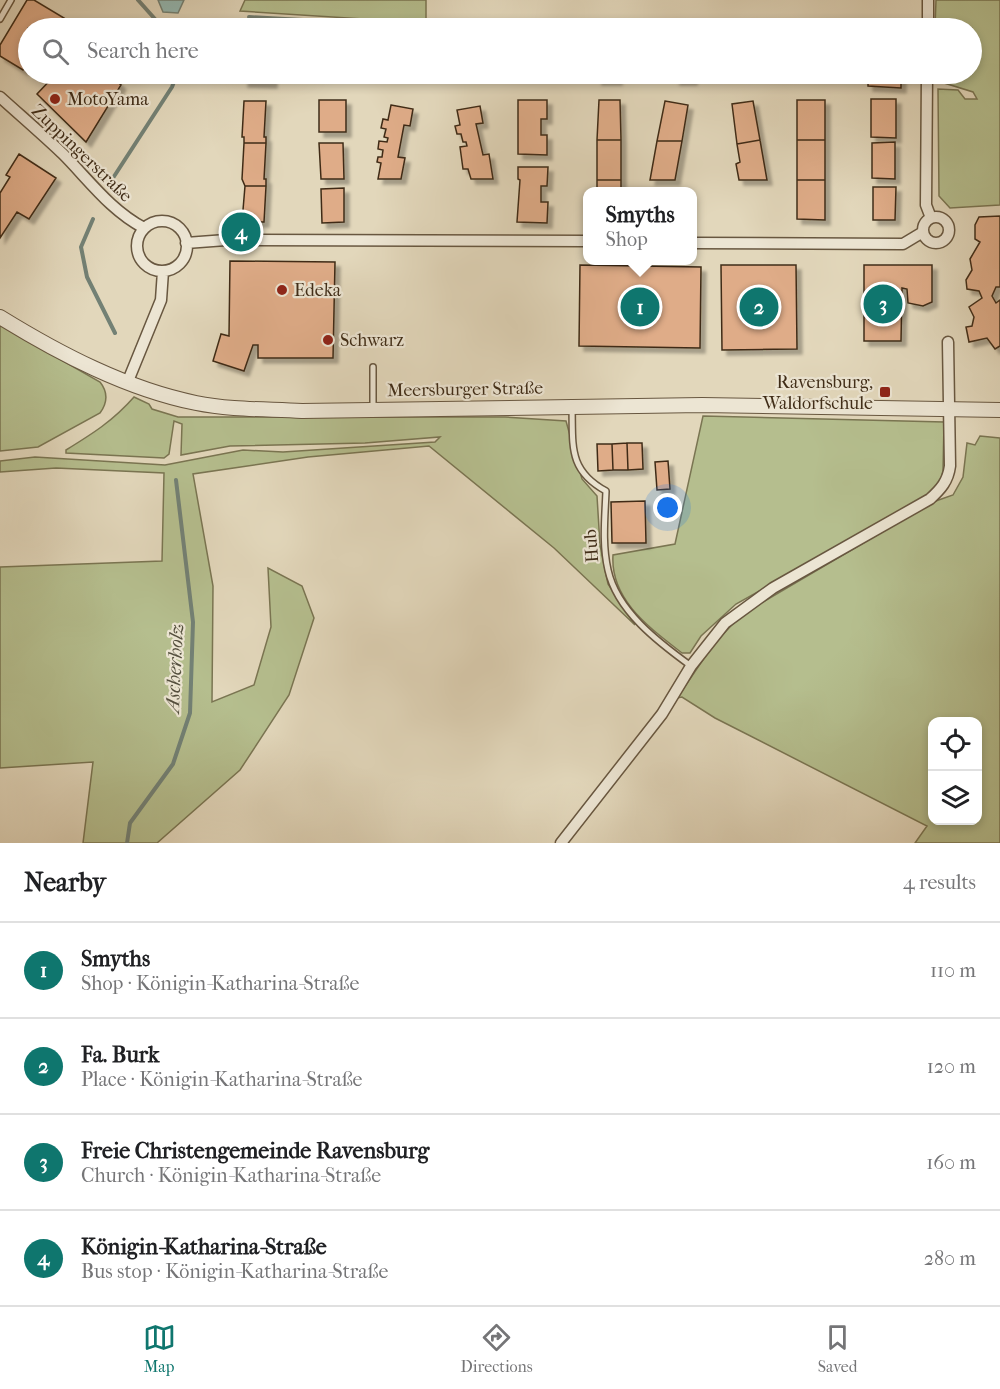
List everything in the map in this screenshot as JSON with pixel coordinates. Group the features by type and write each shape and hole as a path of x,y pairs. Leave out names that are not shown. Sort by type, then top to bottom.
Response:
{"street":[{"path":"928,0 928,18"},
{"path":"927,84 926,205 931,218"},
{"name":"Zuppingerstraße","path":"0,97 62,153 109,204 126,218 144,228"},
{"path":"931,218 939,218 946,222 949,228 948,236 935,243 928,240 923,232 925,223 931,218"},
{"path":"168,221 181,230 186,243 183,259 178,265 163,271 148,267 138,255 137,240 144,228 152,222 168,221"},
{"path":"697,243 903,244 923,232"},
{"path":"186,243 226,240 583,242"},
{"path":"128,381 161,300 163,271"},
{"name":"Meersburger Straße","path":"0,317 61,352 128,381 162,395 199,403 302,411 572,405 1000,410"},
{"path":"561,843 662,714 708,641 746,605 930,499 940,490 949,474 950,466 951,408 948,342"}],"lane":[{"path":"0,19 11,0"},
{"path":"373,367 373,409"},
{"name":"Hub","path":"572,405 573,453 576,462 591,482 606,491 604,530 607,569 614,590 649,632 691,666"}],"green space":[{"path":"245,0 426,0 426,18 348,18 240,11"},
{"path":"936,0 1000,0 1000,205 950,208 939,196 938,89 958,90 965,99 977,99 973,92 947,84 982,84 982,18 935,18"},
{"path":"0,325 100,382 106,397 100,413 38,447 0,451"},
{"path":"134,397 149,404 152,409 178,417 505,417 566,421 582,479 597,496 600,545 608,584 635,625 554,548 429,446 308,457 193,474 213,586 212,702 254,685 271,627 268,568 302,586 314,618 289,695 240,770 157,843 83,843 93,762 0,768 0,567 162,561 164,473 56,468 0,472 0,461 35,457 165,465 243,450 283,452 435,442 440,437 365,443 230,446 181,455 182,424 174,421 169,454 164,458 66,453 66,450 110,420"},
{"path":"703,416 944,422 943,471 939,486 923,500 736,604 701,636 690,653 682,653 634,612 618,586 613,555 675,544"},
{"path":"980,436 1000,438 1000,843 915,843 927,826 715,718 682,697 677,698 713,645 741,615 933,502 953,495 963,477 967,443 975,445"}],"water":[{"path":"158,0 184,0 178,13 163,12"}],"building":[{"path":"27,0 34,0 64,18 18,18 18,67 0,56 0,45"},
{"path":"46,84 121,85 86,142 37,94"},
{"path":"868,84 901,84 901,88 868,86"},
{"path":"871,99 896,99 896,138 871,137"},
{"path":"319,100 346,100 346,132 319,132"},
{"path":"518,100 547,100 547,119 541,119 541,135 547,135 547,155 518,154"},
{"path":"599,100 620,100 621,140 597,140"},
{"path":"797,100 825,100 825,140 797,140"},
{"path":"244,101 266,101 264,137 266,137 266,143 244,143 244,137 242,137"},
{"path":"665,101 688,105 682,141 657,141"},
{"path":"753,101 760,140 737,144 732,104"},
{"path":"391,105 413,109 410,126 404,125 398,157 405,158 401,179 378,179 381,163 377,162 378,157 382,157 383,150 378,149 379,141 387,142 388,138 384,137 386,129 381,128 383,119 388,120"},
{"path":"480,106 483,123 476,124 483,155 489,154 493,179 471,179 468,169 463,169 460,147 467,146 461,134 457,134 455,126 460,125 457,110"},
{"path":"597,140 621,140 621,180 597,180"},
{"path":"760,140 767,180 739,180 736,164 740,162 737,144"},
{"path":"797,140 825,140 825,180 797,180"},
{"path":"657,141 682,141 675,180 650,180"},
{"path":"895,142 895,179 872,178 872,143"},
{"path":"244,143 266,143 264,179 266,179 266,186 245,186 242,179"},
{"path":"319,143 343,143 344,179 321,179"},
{"path":"19,154 56,178 29,219 17,212 0,238 0,193 10,177 6,175"},
{"path":"518,167 548,167 547,186 541,186 541,202 548,202 547,223 517,222 520,180 518,179"},
{"path":"597,180 621,180 621,187 597,187"},
{"path":"797,180 825,180 825,220 797,219"},
{"path":"245,186 266,186 264,222 242,222"},
{"path":"873,187 896,187 895,220 873,220"},
{"path":"344,188 344,222 322,223 321,189"},
{"path":"1000,216 1000,287 996,287 992,296 996,303 1000,300 1000,346 995,349 987,338 969,342 966,327 972,326 974,317 969,307 982,298 979,291 967,289 966,280 972,270 970,259 980,242 975,239 975,225 979,217"},
{"name":"Edeka","path":"230,261 335,262 333,358 258,358 258,345 253,345 244,371 213,361 221,334 229,336"},
{"path":"580,265 701,267 700,348 579,346"},
{"path":"721,265 796,265 797,349 722,350"},
{"path":"864,265 932,265 932,302 923,306 908,303 907,289 902,288 901,341 864,341"},
{"path":"627,443 628,470 613,470 612,444"},
{"path":"627,443 642,443 643,469 628,470"},
{"path":"597,444 612,444 613,470 598,471"},
{"path":"668,461 670,489 657,490 655,462"},
{"path":"645,501 646,543 612,543 611,502"}],"waterway":[{"name":"Ascherholz","path":"138,0 154,18"},
{"path":"249,17 267,18"},
{"name":"Ascherholz","path":"113,178 173,84"},
{"name":"Ascherholz","path":"93,219 81,247 87,277 115,333"},
{"name":"Ascherholz","path":"127,843 130,823 173,764 190,713 193,622 176,480"}],"place":[{"name":"MotoYama","path":"55,99"},
{"name":"Königin-Katharina-Straße","path":"241,232"},
{"name":"Edeka","path":"282,290"},
{"name":"Freie Christengemeinde Ravensburg","path":"883,304"},
{"name":"Smyths","path":"640,307"},
{"name":"Fa. Burk","path":"759,307"},
{"name":"Schwarz","path":"328,340"},
{"name":"Ravensburg, Waldorfschule","path":"885,392"}]}
